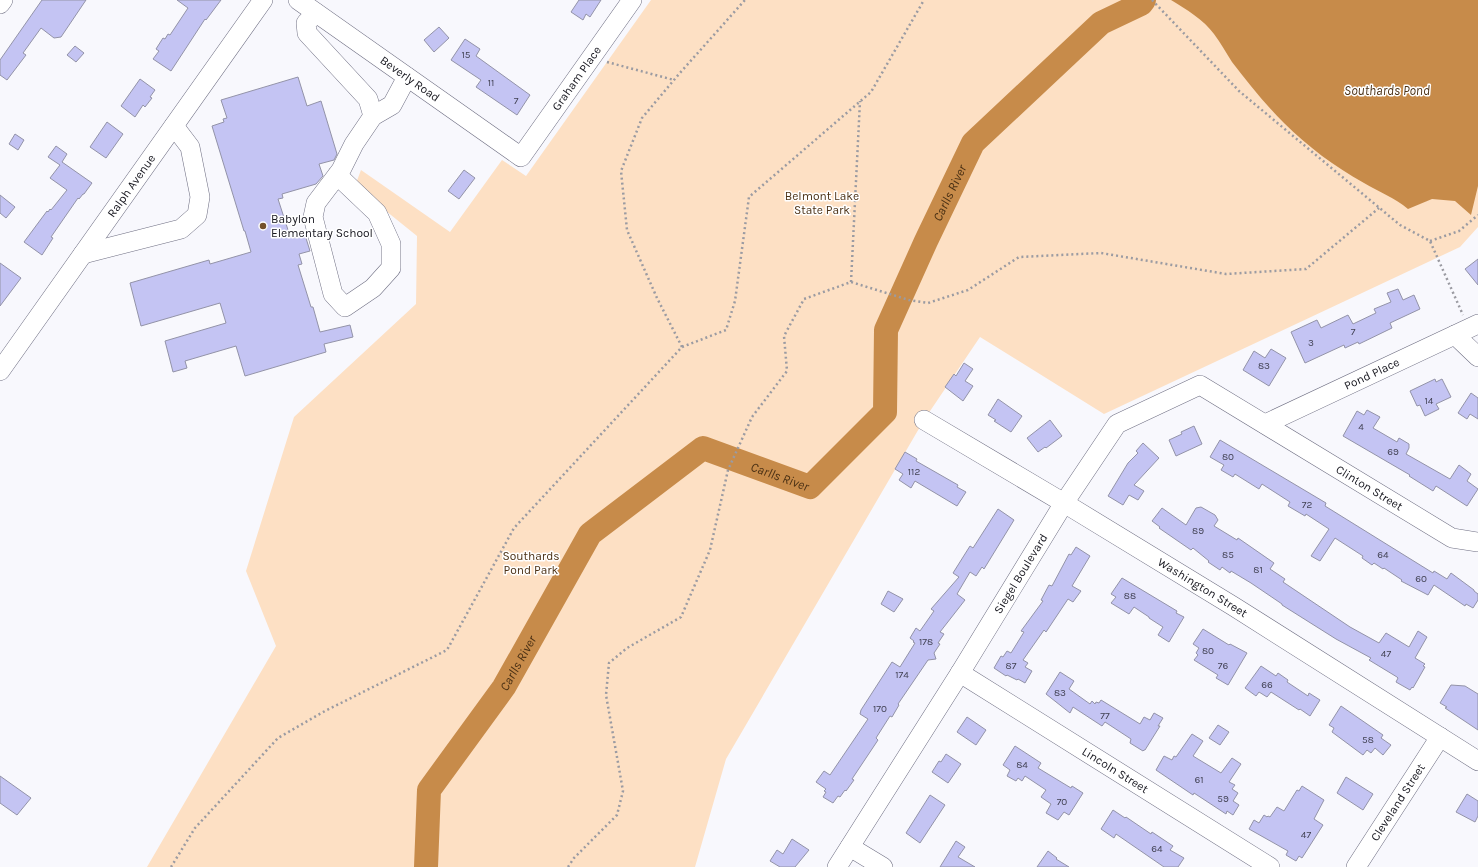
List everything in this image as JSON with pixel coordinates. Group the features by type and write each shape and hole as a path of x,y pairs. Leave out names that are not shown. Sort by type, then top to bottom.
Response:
{"street":[{"path":"0,4 3,0"},
{"name":"Ralph Avenue","path":"0,371 263,0"},
{"name":"Beverly Road","path":"298,0 521,158"},
{"name":"Graham Place","path":"521,158 632,0"},
{"path":"316,13 306,24 307,33 368,99 373,116"},
{"path":"337,176 377,213 391,244 391,268 373,288 345,307 333,294 313,217 316,203 341,170 354,144 373,116 392,105 407,77"},
{"path":"83,254 181,229 197,215 200,197 190,147 174,126"},
{"path":"1467,329 1478,357"},
{"name":"Pond Place","path":"1265,424 1467,329"},
{"name":"Siegel Boulevard","path":"837,867 960,673 1064,503 1117,424 1200,385 1265,424"},
{"name":"Washington Street","path":"924,420 1233,606 1478,762"},
{"name":"Clinton Street","path":"1265,424 1452,538 1478,542"},
{"name":"Lincoln Street","path":"960,673 1270,867"},
{"name":"Cleveland Street","path":"1356,867 1440,737"},
{"path":"850,847 883,867"}],"path":[{"path":"682,347 656,298 627,230 621,171 642,118 745,0"},
{"path":"171,867 195,828 278,738 326,711 447,650 514,528 682,347 726,330 735,301 749,197 871,92 924,0"},
{"path":"1152,1 1239,91 1400,226 1430,241 1467,329"},
{"path":"591,58 674,80"},
{"path":"851,282 860,101"},
{"path":"568,867 574,858 617,815 623,791 606,695 609,663 627,648 681,618 710,550 728,470 752,417 787,371 784,336 804,299 851,282 909,300 928,303 968,290 1019,257 1101,253 1226,274 1306,269 1379,208"},
{"path":"1430,241 1459,231 1478,215"}],"green space":[{"name":"Southards Pond Park","path":"651,0 1478,0 1478,227 1460,247 1104,414 980,337 924,420 726,759 695,867 147,867 276,646 246,571 294,417 416,304 417,236 355,186 361,170 450,232 502,160 526,176"}],"water":[{"name":"Southards Pond","path":"1171,0 1478,0 1478,186 1471,215 1455,201 1432,199 1408,209 1332,163 1302,140 1270,108 1238,70 1217,37 1210,29 1200,19"}],"building":[{"path":"42,0 86,0 61,37 54,38 41,28 23,53 26,55 7,80 0,75 0,60"},
{"path":"177,0 221,0 206,20 205,19 171,71 153,59 159,51 156,49 163,38 165,39 168,34 170,35 188,8"},
{"path":"579,0 601,0 590,17 586,14 583,20 571,12"},
{"path":"439,27 449,38 434,52 424,40"},
{"path":"465,39 480,49 476,56 530,95 517,115 476,87 481,80 451,60"},
{"path":"75,46 84,53 76,62 67,55"},
{"name":"Babylon Elementary School","path":"298,77 307,106 321,101 337,154 334,160 319,164 323,176 316,184 282,194 283,198 278,199 289,233 291,233 293,238 305,235 310,251 299,254 302,264 298,265 320,332 350,325 353,337 324,344 326,352 245,376 236,346 185,361 187,368 173,372 165,341 226,323 220,303 141,326 130,283 209,260 210,264 251,252 212,126 224,122 223,119 227,118 221,100"},
{"path":"140,79 155,90 150,97 152,98 145,107 143,105 135,117 121,106"},
{"path":"107,122 123,134 106,158 90,147"},
{"path":"15,134 24,140 18,150 9,144"},
{"path":"56,146 67,154 62,162 92,183 84,194 79,199 78,198 51,237 53,238 42,255 24,242 47,211 48,212 50,209 51,210 67,190 50,178 60,165 48,157"},
{"path":"464,170 475,178 459,199 448,191"},
{"path":"0,195 15,207 6,218 0,213"},
{"path":"1478,259 1478,285 1465,269"},
{"path":"0,263 21,278 0,306"},
{"path":"1398,289 1403,300 1414,295 1420,309 1390,323 1392,328 1359,344 1358,342 1345,348 1344,345 1305,363 1291,332 1317,320 1321,328 1348,315 1353,324 1376,313 1374,309 1391,302 1387,293"},
{"path":"1271,349 1286,358 1269,386 1243,370 1254,351 1265,358"},
{"path":"964,363 973,369 965,381 973,386 963,401 945,387 954,374 956,376"},
{"path":"1435,379 1436,382 1442,379 1451,397 1436,404 1439,409 1425,416 1420,405 1417,406 1410,391"},
{"path":"1471,393 1478,398 1478,419 1470,414 1467,419 1458,413"},
{"path":"998,399 1022,416 1011,432 994,421 996,420 988,415"},
{"path":"1367,410 1380,417 1373,428 1397,442 1399,438 1409,444 1406,454 1450,479 1459,465 1471,474 1467,481 1478,489 1467,506 1436,486 1433,491 1409,476 1410,475 1343,436 1357,411 1364,415"},
{"path":"1050,420 1062,436 1038,452 1027,438"},
{"path":"1194,426 1202,444 1176,456 1169,440"},
{"path":"1220,440 1326,503 1325,506 1433,573 1434,571 1447,579 1451,573 1478,594 1478,600 1473,608 1466,604 1465,606 1434,585 1428,595 1401,581 1402,580 1384,568 1383,569 1374,563 1372,565 1362,558 1363,556 1335,538 1320,561 1311,556 1329,529 1306,514 1305,516 1288,506 1290,502 1262,484 1259,489 1235,474 1233,477 1221,470 1224,465 1210,457"},
{"path":"1143,443 1159,458 1134,485 1144,491 1138,500 1129,495 1123,505 1108,496 1128,463 1138,453 1136,451"},
{"path":"905,452 917,459 916,461 958,485 957,487 966,492 957,506 915,481 911,488 899,480 903,474 895,469"},
{"path":"1201,507 1215,515 1218,520 1214,526 1237,540 1238,538 1274,563 1270,569 1285,579 1283,582 1350,627 1379,643 1386,633 1409,647 1418,631 1427,637 1415,658 1425,664 1423,666 1425,667 1413,688 1412,687 1410,690 1396,682 1397,677 1369,660 1371,658 1336,639 1282,605 1251,583 1231,571 1230,573 1222,567 1220,570 1208,562 1209,561 1193,548 1191,550 1159,528 1160,527 1152,521 1162,508 1186,525 1196,508"},
{"path":"998,509 1014,520 984,569 982,567 976,576 970,572 957,594 965,600 940,632 944,634 934,653 936,659 928,660 898,704 899,705 892,717 890,716 876,738 878,740 852,779 854,780 846,791 845,790 840,797 838,796 833,803 823,797 826,789 816,782 824,771 830,775 868,719 860,714 861,710 892,662 900,667 915,643 910,638 916,628 920,631 934,611 931,609 959,577 953,573 970,546 973,548"},
{"path":"1076,547 1090,556 1072,586 1081,591 1073,602 1068,599 1046,632 1044,630 1023,660 1028,663 1025,667 1032,671 1025,683 1018,679 1017,680 1007,675 1006,676 994,668 1001,656 1003,657 1007,651 1011,653 1024,632 1021,631 1043,601 1041,600 1049,585 1052,586 1069,554 1071,555"},
{"path":"1122,578 1177,611 1176,613 1184,617 1169,642 1158,635 1163,627 1149,617 1134,607 1129,614 1111,603 1116,597 1111,594"},
{"path":"888,591 903,599 894,612 881,604"},
{"path":"1203,629 1229,645 1230,644 1247,653 1228,685 1216,678 1218,675 1194,660 1198,655 1196,653 1199,648 1193,644"},
{"path":"1261,666 1276,676 1278,673 1288,680 1287,682 1308,696 1309,693 1320,700 1310,716 1271,692 1267,697 1259,692 1256,696 1245,688"},
{"path":"1060,672 1074,681 1069,689 1090,704 1092,701 1095,704 1096,702 1099,703 1101,700 1140,724 1144,717 1150,720 1154,713 1163,718 1158,726 1160,726 1145,750 1143,751 1130,743 1131,739 1105,722 1102,726 1073,707 1070,713 1046,694"},
{"path":"1451,685 1465,686 1478,694 1478,730 1440,703"},
{"path":"1341,706 1383,735 1381,738 1391,745 1383,755 1375,748 1371,753 1367,750 1363,755 1332,732 1334,728 1329,725"},
{"path":"967,717 986,730 976,745 957,732"},
{"path":"1218,725 1229,732 1220,745 1209,738"},
{"path":"1192,734 1203,741 1193,756 1221,773 1232,758 1241,764 1229,782 1235,785 1232,789 1238,793 1233,801 1239,805 1233,815 1227,811 1226,814 1194,793 1193,795 1156,770 1164,756 1172,760 1174,756 1176,757"},
{"path":"1015,746 1041,763 1038,768 1071,788 1072,786 1083,793 1069,815 1064,812 1058,820 1046,813 1051,804 1041,797 1046,790 1025,776 1022,781 1018,778 1016,781 1007,776 1010,770 1003,765"},
{"path":"946,754 961,764 948,783 932,772 939,761 941,762"},
{"path":"0,776 31,798 17,815 0,803"},
{"path":"1346,777 1373,794 1363,810 1337,793"},
{"path":"1302,786 1324,800 1314,819 1323,825 1302,858 1299,856 1296,861 1286,855 1288,851 1249,829 1254,820 1259,823 1264,815 1270,817 1277,807 1284,811 1297,790 1299,791"},
{"path":"1467,794 1478,801 1478,816 1475,822 1456,812"},
{"path":"930,795 945,805 920,843 906,833"},
{"path":"1113,810 1151,834 1152,832 1173,846 1170,850 1184,858 1178,867 1164,867 1116,834 1114,838 1101,829"},
{"path":"792,839 809,850 795,867 780,867 770,861 777,850 783,854"},
{"path":"956,841 965,847 958,857 975,867 940,867"},
{"path":"1048,851 1057,858 1056,859 1069,867 1037,867"}],"waterway":[{"name":"Carlls River","path":"426,867 429,790 504,687 590,534 703,448 810,487 885,412 886,330 926,241 973,143 1101,23 1141,4 1144,0"}],"place":[{"name":"Babylon Elementary School","path":"263,226"}],"park label":[{"name":"Belmont Lake State Park","path":"822,203"}]}
